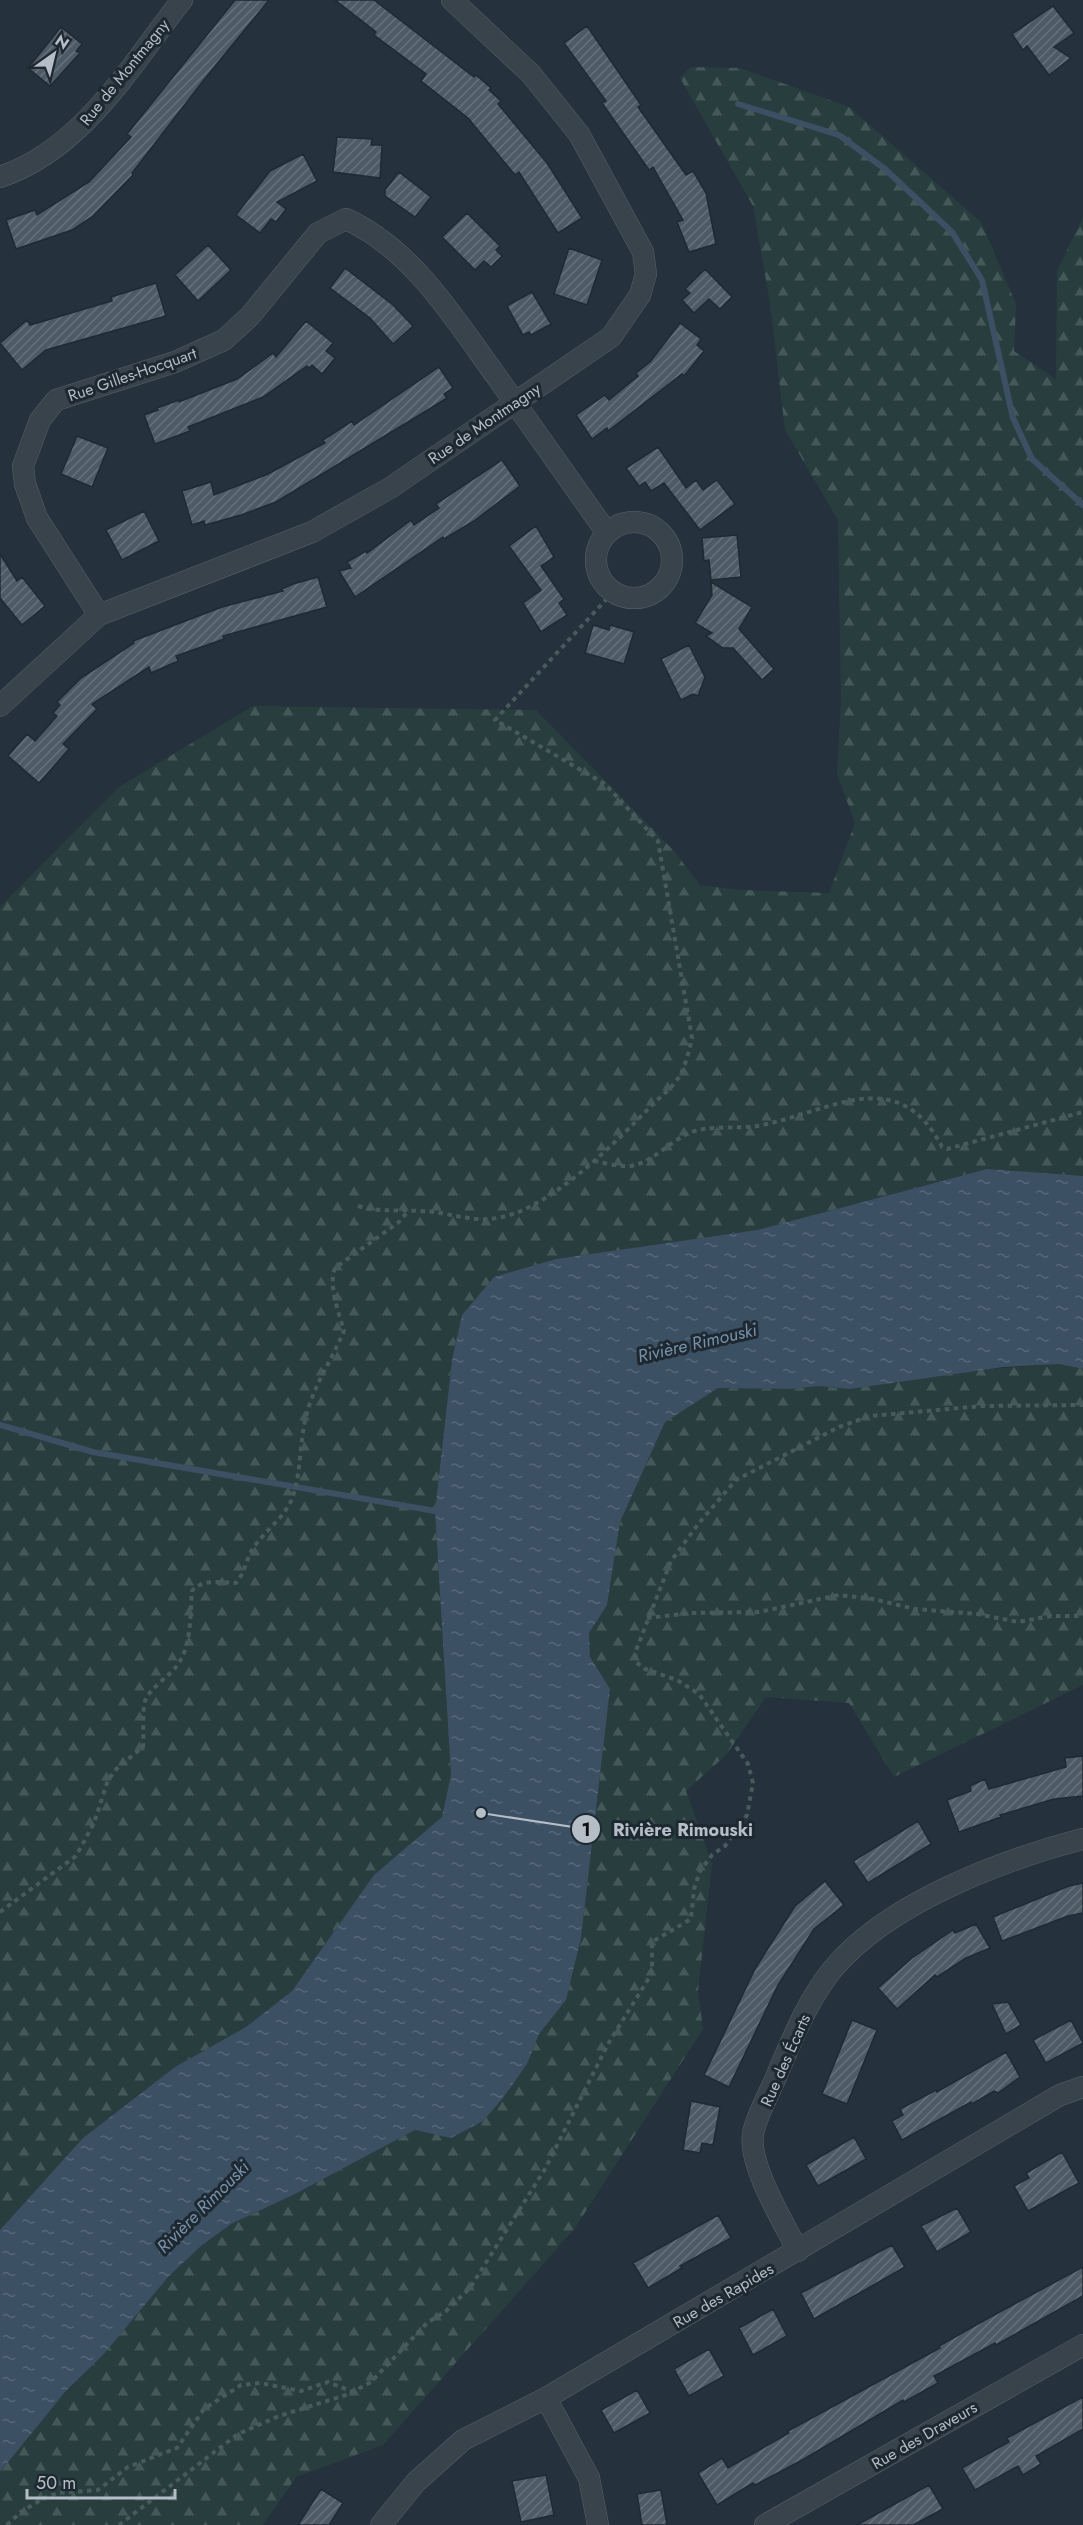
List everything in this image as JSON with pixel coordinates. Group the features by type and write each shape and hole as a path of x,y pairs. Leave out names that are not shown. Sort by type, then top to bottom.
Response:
{"street":[{"name":"Rue de Montmagny","path":"0,177 17,171 53,150 89,119 182,0"},
{"name":"Rue de Montmagny","path":"0,706 99,615 312,532 390,488 611,337 640,295 646,274 643,252 579,134 531,74 452,0"},
{"name":"Rue Gilles-Hocquart","path":"99,615 37,518 25,484 23,466 40,420 56,400 175,362 224,340 250,316 318,234 346,219 368,229 395,250 449,311 607,533"},
{"path":"630,522 655,528 665,537 671,548 670,573 663,585 653,593 641,597 628,597 614,591 606,584 597,564 597,553 607,533 618,525 630,522"},
{"name":"Rue des Écarts","path":"798,2251 759,2174 753,2134 800,2019 833,1970 877,1929 945,1889 1026,1854 1083,1839"},
{"name":"Rue des Rapides","path":"381,2525 416,2482 463,2440 546,2398 1060,2096 1083,2087"},
{"name":"Rue des Draveurs","path":"765,2525 1083,2345"},
{"path":"546,2398 589,2478 598,2525"}],"path":[{"path":"358,1206 379,1212 423,1210 480,1221 504,1217 544,1198 611,1148 679,1078 689,1054 692,1038 682,992 666,873 658,841 605,784 495,720 614,591"},
{"path":"593,1161 629,1166 644,1161 692,1132 757,1126 821,1107 862,1099 877,1099 911,1107 933,1130 942,1147 947,1149 1083,1112"},
{"path":"0,1912 76,1856 94,1823 108,1780 118,1767 143,1747 146,1723 143,1707 146,1698 170,1674 184,1653 192,1591 196,1586 208,1583 236,1583 242,1576 253,1549 285,1510 293,1496 302,1430 309,1404 326,1362 344,1331 332,1275 335,1269 399,1222 409,1211"},
{"path":"119,2525 238,2434 279,2416 353,2392 371,2382 427,2324 446,2311 470,2288 545,2169 608,2044 652,1973 652,1942 691,1919 694,1889 700,1871 712,1855 726,1846 747,1815 753,1783 748,1764 699,1694 677,1680 645,1669 636,1662 637,1643 647,1617 663,1587 671,1561 699,1523 736,1480 839,1427 870,1416 1044,1404 1083,1405"},
{"path":"647,1617 691,1613 759,1612 839,1595 873,1599 915,1609 1018,1622 1052,1616 1083,1616"},
{"path":"7,2525 21,2512 44,2498 57,2493 98,2490 128,2466 177,2448 204,2409 241,2385 260,2383 301,2391 328,2382 353,2392"}],"green space":[{"path":"691,67 740,68 849,107 981,222 1016,304 1014,351 1056,379 1057,271 1083,217 1083,1176 986,1169 757,1230 556,1259 494,1277 462,1315 452,1360 435,1511 451,1775 443,1817 374,1875 292,1991 246,2027 175,2067 83,2138 0,2230 0,907 119,787 253,706 536,710 673,850 700,885 742,890 829,893 855,823 837,774 841,702 838,520 785,430 770,303 753,206 680,78"},
{"path":"1059,1364 1083,1369 1083,1685 894,1777 849,1703 766,1697 726,1755 686,1791 712,1864 698,1991 703,2029 575,2228 383,2445 296,2477 263,2525 0,2525 0,2472 52,2406 103,2355 169,2276 201,2246 231,2224 293,2195 415,2130 451,2137 483,2121 527,2064 539,2034 566,2000 581,1938 610,1689 590,1657 589,1633 607,1605 620,1522 665,1422 718,1388 791,1389 818,1386 850,1389 976,1370"}],"water":[{"path":"987,1169 1083,1176 1083,1369 1059,1364 1003,1367 850,1389 818,1386 791,1389 718,1388 665,1422 620,1522 607,1605 589,1633 590,1657 610,1689 581,1938 566,2000 539,2034 527,2064 483,2121 451,2138 415,2130 293,2195 231,2224 201,2246 169,2276 103,2355 65,2392 0,2472 0,2230 83,2138 175,2067 246,2027 292,1991 374,1875 442,1817 451,1775 435,1511 452,1360 462,1315 494,1277 556,1259 757,1230"}],"building":[{"path":"235,0 269,0 203,81 132,173 133,175 93,216 72,230 16,249 6,220 35,210 37,215 89,182 131,137 127,134"},
{"path":"335,0 374,0 491,88 489,90 501,101 498,104 547,163 582,218 558,233 519,172 515,175 468,118 421,81 426,74 374,35 376,32"},
{"path":"1053,6 1074,33 1054,47 1071,58 1049,75 1027,46 1023,50 1012,34"},
{"path":"587,26 641,105 638,107 686,175 693,171 706,193 716,244 689,252 677,222 683,220 653,167 649,170 602,103 606,101 564,43"},
{"path":"61,27 82,44 76,51 80,53 50,86 28,68"},
{"path":"337,137 372,139 371,145 382,145 380,178 333,172"},
{"path":"303,154 317,181 277,202 286,209 276,222 271,219 260,233 236,215 270,171"},
{"path":"399,172 431,197 415,217 385,196 385,190"},
{"path":"467,213 500,246 496,250 502,256 491,267 484,261 475,270 442,237"},
{"path":"208,245 231,270 198,301 175,275"},
{"path":"569,248 602,260 587,305 554,294"},
{"path":"345,268 393,305 413,326 393,344 370,318 330,288"},
{"path":"705,269 732,297 720,309 709,299 694,313 682,300 690,293 685,289"},
{"path":"156,283 166,316 46,350 22,370 0,343 27,320 30,325 112,301 111,297"},
{"path":"532,292 551,324 531,335 529,332 523,335 507,306"},
{"path":"306,321 333,343 326,351 335,358 322,374 312,365 309,368 307,366 263,397 188,427 190,431 155,444 144,415 158,410 157,408 179,400 179,402 237,379 273,353 276,357"},
{"path":"680,323 701,339 697,345 704,351 684,376 682,374 608,431 607,428 592,439 576,415 605,395 609,400 638,376 636,373 650,362"},
{"path":"439,367 453,388 444,394 447,398 276,502 205,525 204,521 192,525 182,491 211,482 214,495 268,474 325,443 323,440 352,421 354,425"},
{"path":"77,436 108,448 92,487 61,474"},
{"path":"658,447 686,488 696,480 703,490 717,480 735,504 700,530 664,483 651,491 645,482 639,486 626,468"},
{"path":"502,460 520,486 474,521 444,539 443,537 355,597 339,571 351,568 347,562 366,551 367,553 411,520 414,525 439,508 436,504"},
{"path":"144,511 159,541 122,560 106,530"},
{"path":"536,526 554,557 541,566 564,599 559,603 567,615 541,632 523,603 541,590 509,546"},
{"path":"737,535 741,577 711,580 709,560 704,561 702,538"},
{"path":"0,554 17,581 22,577 45,606 22,625 0,598"},
{"path":"318,577 327,607 223,636 224,639 176,656 178,661 151,673 149,667 92,704 97,709 63,744 69,749 39,783 8,756 27,734 35,741 57,716 53,713 60,705 57,702 81,678 134,643 133,641 222,607 283,591 282,589 293,584"},
{"path":"711,582 752,607 739,629 774,669 762,680 733,648 723,648 706,636 712,633 695,623 712,595"},
{"path":"593,625 609,630 610,625 634,632 624,664 585,653"},
{"path":"689,645 705,677 698,696 693,694 681,700 661,659"},
{"path":"1083,1756 1083,1796 1054,1799 1000,1815 1001,1817 959,1832 947,1800 971,1791 970,1786 985,1779 989,1789 1066,1767 1065,1758"},
{"path":"918,1821 931,1844 868,1883 853,1861"},
{"path":"825,1881 844,1905 814,1929 778,1985 729,2087 704,2075 755,1969 795,1906"},
{"path":"1083,1883 1083,1913 1068,1916 1002,1941 993,1917 1069,1886"},
{"path":"976,1924 990,1948 966,1958 937,1977 935,1975 897,2009 878,1988 912,1958 953,1930 955,1933"},
{"path":"1008,2002 1021,2025 1006,2034 992,2004"},
{"path":"852,2020 877,2030 847,2104 822,2094"},
{"path":"1071,2020 1083,2043 1046,2063 1033,2040"},
{"path":"1006,2052 1020,2077 998,2093 994,2091 972,2104 971,2102 902,2140 892,2121 903,2115 900,2109 936,2090 937,2092"},
{"path":"691,2101 720,2107 713,2145 702,2143 700,2153 683,2150"},
{"path":"854,2137 866,2159 818,2186 806,2165"},
{"path":"1062,2152 1079,2183 1028,2211 1014,2186 1029,2178 1026,2173"},
{"path":"957,2208 971,2232 937,2252 921,2226"},
{"path":"718,2215 731,2238 680,2266 682,2268 648,2288 633,2263"},
{"path":"892,2245 905,2267 814,2319 801,2293"},
{"path":"1083,2267 1083,2296 996,2345 995,2343 934,2376 938,2383 904,2402 903,2400 804,2459 755,2485 753,2483 717,2505 698,2473 722,2458 728,2468 789,2433 788,2431"},
{"path":"773,2309 787,2336 753,2355 739,2328"},
{"path":"709,2349 724,2376 689,2396 674,2369"},
{"path":"637,2390 650,2413 614,2433 601,2410"},
{"path":"1083,2397 1083,2429 1036,2456 1041,2464 1023,2475 1018,2466 975,2490 962,2468 1009,2442 1007,2438"},
{"path":"546,2475 554,2515 521,2522 512,2481"},
{"path":"929,2485 943,2509 913,2525 857,2525"},
{"path":"321,2489 343,2503 329,2525 298,2525"},
{"path":"661,2490 667,2525 642,2525 637,2494"}],"waterway":[{"path":"738,104 839,135 885,169 952,232 982,280 1013,418 1032,459 1083,505"},
{"path":"0,1425 93,1452 435,1511"}],"place":[{"name":"Rivière Rimouski","path":"481,1813"}]}
